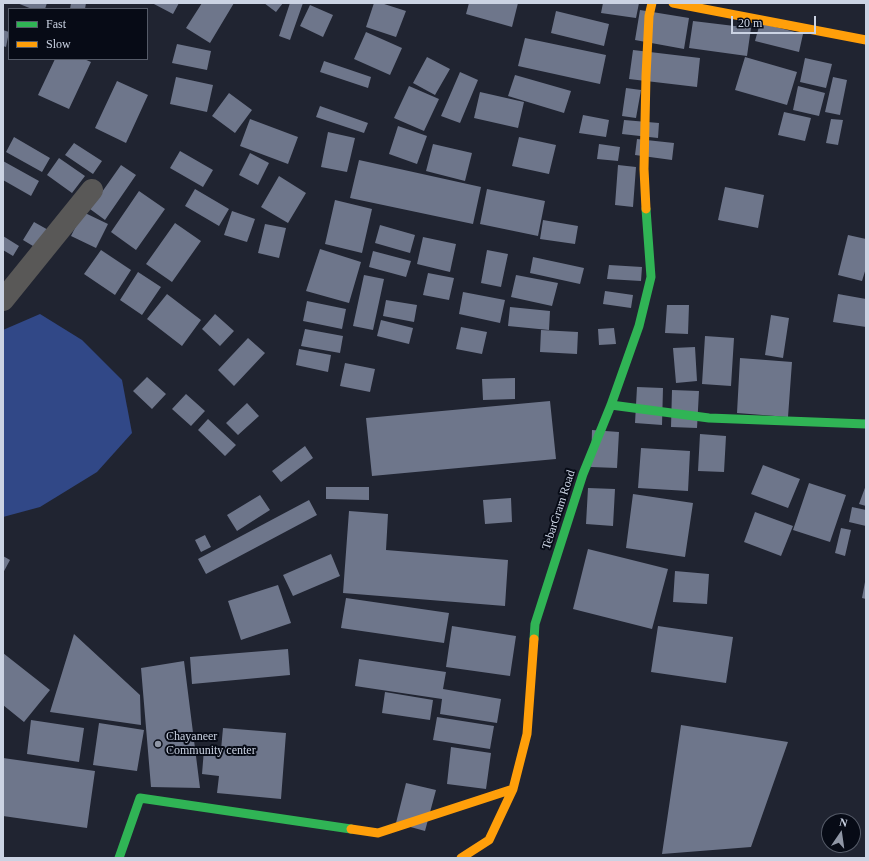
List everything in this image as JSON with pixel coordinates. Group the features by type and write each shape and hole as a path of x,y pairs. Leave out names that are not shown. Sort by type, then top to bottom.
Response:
{"street":[{"name":"TebarGram Road","path":"461,858 490,840 513,789 527,734 535,624 583,474 611,405 639,326 651,277 644,168 646,76 649,16 652,3"},
{"path":"673,3 866,40"},
{"path":"3,300 92,190"},
{"path":"611,405 709,418 866,424"},
{"path":"118,858 140,798 378,833 513,789"}],"water":[{"path":"40,314 82,340 122,380 132,433 97,472 40,507 3,517 3,330"}],"building":[{"path":"17,3 47,3 45,8 30,8"},
{"path":"71,3 86,3 85,8 70,8"},
{"path":"152,3 179,3 173,14"},
{"path":"202,3 234,3 210,43 186,28"},
{"path":"264,3 283,3 276,12"},
{"path":"290,3 303,3 290,40 279,36"},
{"path":"374,3 381,3 406,11 396,37 366,27"},
{"path":"469,3 518,3 512,27 466,14"},
{"path":"603,3 639,3 636,18 601,13"},
{"path":"310,5 333,15 323,37 300,26"},
{"path":"640,10 689,18 684,49 635,40"},
{"path":"556,11 609,24 604,46 551,33"},
{"path":"693,21 751,28 747,56 689,48"},
{"path":"760,23 803,34 799,52 755,41"},
{"path":"3,30 8,32 8,37 6,47 3,46"},
{"path":"366,32 402,48 390,75 354,59"},
{"path":"525,38 606,55 600,84 518,66"},
{"path":"177,44 211,51 207,70 172,63"},
{"path":"633,50 700,58 697,87 629,79"},
{"path":"427,57 450,69 435,95 413,83"},
{"path":"745,57 797,72 787,105 735,90"},
{"path":"805,58 832,64 826,88 800,82"},
{"path":"55,60 86,60 91,62 69,109 38,95"},
{"path":"324,61 371,77 368,88 320,72"},
{"path":"460,72 478,80 460,123 441,116"},
{"path":"515,75 571,91 564,113 508,96"},
{"path":"176,77 213,85 207,112 170,104"},
{"path":"833,77 847,80 840,115 825,112"},
{"path":"117,81 148,95 126,143 95,128"},
{"path":"409,86 439,99 424,131 394,118"},
{"path":"798,86 825,93 819,116 793,110"},
{"path":"626,88 641,90 636,118 622,116"},
{"path":"480,92 524,102 518,128 474,118"},
{"path":"229,93 252,110 235,133 212,116"},
{"path":"320,106 368,123 364,133 316,117"},
{"path":"784,112 811,118 805,141 778,135"},
{"path":"583,115 609,120 606,137 579,133"},
{"path":"250,119 298,137 288,164 240,146"},
{"path":"831,119 843,120 838,145 826,143"},
{"path":"624,120 659,123 658,138 622,134"},
{"path":"398,126 427,136 417,164 389,154"},
{"path":"328,132 355,138 347,172 321,167"},
{"path":"14,137 50,158 42,172 6,152"},
{"path":"519,137 556,145 549,174 512,166"},
{"path":"637,139 674,143 672,160 635,155"},
{"path":"74,143 102,161 93,174 65,155"},
{"path":"433,144 472,153 465,181 426,171"},
{"path":"599,144 620,147 618,161 597,159"},
{"path":"180,151 213,170 203,187 170,168"},
{"path":"250,153 269,163 258,185 239,175"},
{"path":"59,158 85,176 72,193 47,175"},
{"path":"359,160 481,187 473,224 350,198"},
{"path":"3,161 39,181 31,196 3,180"},
{"path":"121,165 136,175 105,220 90,209"},
{"path":"618,165 636,167 633,207 615,205"},
{"path":"279,176 306,193 288,223 261,207"},
{"path":"725,187 764,195 758,228 718,220"},
{"path":"195,189 229,209 219,226 185,206"},
{"path":"487,189 545,201 538,236 480,224"},
{"path":"139,191 165,209 136,250 111,232"},
{"path":"335,200 372,209 362,253 325,244"},
{"path":"232,211 255,219 247,242 224,235"},
{"path":"83,212 108,224 96,248 71,236"},
{"path":"543,220 578,226 575,244 540,239"},
{"path":"34,222 59,236 48,255 23,240"},
{"path":"175,223 201,241 172,282 146,264"},
{"path":"265,224 286,228 279,258 258,253"},
{"path":"380,225 415,235 410,253 375,243"},
{"path":"848,235 866,239 866,268 862,281 838,275"},
{"path":"3,236 19,246 13,256 3,250"},
{"path":"423,237 456,244 450,272 417,264"},
{"path":"320,249 361,262 349,303 306,291"},
{"path":"101,250 131,270 115,295 84,274"},
{"path":"487,250 508,254 501,287 481,283"},
{"path":"373,251 411,261 406,277 369,267"},
{"path":"533,257 584,268 580,284 530,273"},
{"path":"609,265 642,267 641,281 607,279"},
{"path":"138,272 161,287 142,315 120,300"},
{"path":"428,273 454,278 449,300 423,295"},
{"path":"364,275 384,279 373,330 353,326"},
{"path":"516,275 558,283 552,306 511,297"},
{"path":"605,291 633,295 631,308 603,304"},
{"path":"463,292 505,300 500,323 459,314"},
{"path":"167,294 201,320 182,346 147,319"},
{"path":"838,294 866,299 866,327 833,322"},
{"path":"386,300 417,305 414,322 383,316"},
{"path":"307,301 346,309 342,329 303,321"},
{"path":"667,305 689,305 688,334 665,333"},
{"path":"510,307 550,311 549,330 508,326"},
{"path":"215,314 234,331 220,346 202,329"},
{"path":"771,315 789,318 783,358 765,355"},
{"path":"381,320 413,328 409,344 377,336"},
{"path":"461,327 487,332 482,354 456,349"},
{"path":"614,328 616,344 599,345 598,329"},
{"path":"305,329 343,336 340,353 301,346"},
{"path":"541,330 578,332 577,354 540,352"},
{"path":"705,336 734,338 731,386 702,384"},
{"path":"248,338 265,353 234,386 218,370"},
{"path":"695,347 697,381 676,383 673,348"},
{"path":"299,349 331,355 328,372 296,365"},
{"path":"740,358 792,362 788,417 737,413"},
{"path":"345,363 375,369 370,392 340,386"},
{"path":"147,377 166,394 152,409 133,391"},
{"path":"515,378 515,399 483,400 482,379"},
{"path":"637,387 663,388 662,425 635,423"},
{"path":"672,390 699,391 697,428 671,427"},
{"path":"186,394 205,411 191,426 172,409"},
{"path":"550,401 556,459 372,476 366,418"},
{"path":"247,403 259,416 238,435 226,423"},
{"path":"208,419 236,445 225,456 198,430"},
{"path":"592,430 619,432 617,468 591,467"},
{"path":"700,434 726,436 724,472 698,471"},
{"path":"305,446 313,458 281,482 272,471"},
{"path":"641,448 690,451 688,491 638,488"},
{"path":"763,465 800,479 788,508 751,494"},
{"path":"809,483 846,495 830,542 793,530"},
{"path":"866,485 866,506 859,504"},
{"path":"326,487 369,487 369,500 326,499"},
{"path":"588,488 615,489 613,526 586,524"},
{"path":"633,494 693,503 685,557 626,548"},
{"path":"260,495 270,510 237,531 227,515"},
{"path":"511,498 512,522 485,524 483,500"},
{"path":"309,500 317,515 206,574 198,559"},
{"path":"852,507 866,510 866,526 849,522"},
{"path":"349,511 388,514 386,550 508,560 505,606 343,593"},
{"path":"755,512 793,526 781,556 744,542"},
{"path":"841,528 851,530 845,556 835,553"},
{"path":"205,535 211,547 201,552 195,540"},
{"path":"588,549 668,569 652,629 573,609"},
{"path":"331,554 340,576 293,596 283,575"},
{"path":"3,556 10,560 3,573"},
{"path":"675,571 709,574 707,604 673,602"},
{"path":"866,582 866,599 862,598"},
{"path":"278,585 291,623 241,640 228,601"},
{"path":"346,598 449,613 444,643 341,628"},
{"path":"452,626 516,636 510,676 446,667"},
{"path":"658,626 733,637 726,683 651,672"},
{"path":"74,634 140,695 141,725 50,712"},
{"path":"288,649 290,675 192,684 190,657"},
{"path":"3,653 50,690 24,722 3,705"},
{"path":"359,659 446,672 443,689 501,699 497,723 440,714 442,699 355,686"},
{"path":"184,661 200,788 151,787 141,668"},
{"path":"385,692 433,700 430,720 382,713"},
{"path":"437,717 494,726 490,749 433,740"},
{"path":"31,720 84,728 79,762 27,754"},
{"path":"99,723 144,730 137,771 93,765"},
{"path":"681,725 788,742 751,847 662,854"},
{"path":"223,728 286,733 281,799 217,793 219,776 202,774 204,749 221,750"},
{"path":"451,747 491,753 486,789 447,784"},
{"path":"3,758 95,771 87,828 3,816"},
{"path":"406,783 436,790 425,831 396,823"}],"traffic: fast":[{"path":"534,639 535,624 583,474 611,405 639,326 651,277 646,209"},
{"path":"611,405 709,418 866,424"},
{"path":"119,858 140,798 351,829"}],"traffic: slow":[{"path":"646,209 644,169 646,76 649,16 652,3"},
{"path":"673,3 866,40"},
{"path":"461,858 489,840 513,789 527,734 534,639"},
{"path":"351,829 378,833 513,789"}],"place":[{"name":"Chayaneer Community center","path":"158,744"}]}
